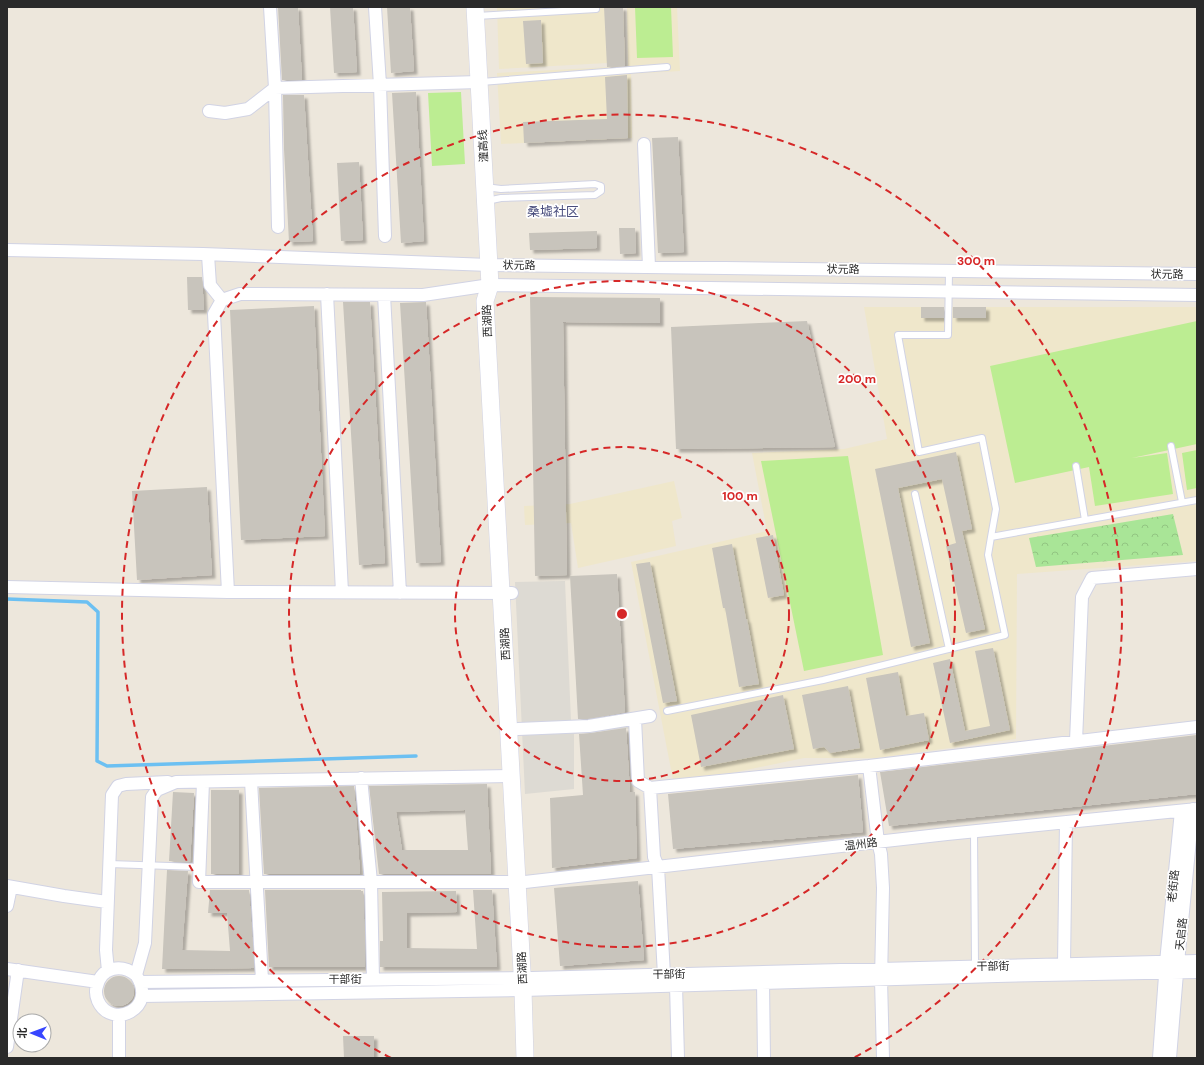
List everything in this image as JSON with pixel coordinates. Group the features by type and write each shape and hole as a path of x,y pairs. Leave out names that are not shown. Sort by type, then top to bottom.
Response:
{"main road":[{"name":"潼高线","path":"475,12 490,285"},
{"name":"西湖路","path":"490,285 496,301 512,776 522,882"},
{"name":"西湖路","path":"507,593 518,729 522,882 527,984 535,1058"},
{"name":"西湖路","path":"525,1058 527,984"}],"street":[{"path":"270,7 275,88 278,227"},
{"path":"375,7 380,85 385,236"},
{"path":"209,111 226,113 248,109 275,88 479,82"},
{"path":"644,144 649,267"},
{"name":"状元路","path":"7,250 208,255 489,265 1197,274"},
{"path":"208,255 210,285 222,300 214,314 228,592"},
{"name":"状元路","path":"222,300 240,294 424,295 490,285 1197,295"},
{"path":"327,294 342,592"},
{"path":"384,295 400,594"},
{"path":"1076,742 1082,597 1092,578 1197,569"},
{"path":"7,587 228,592 342,592 400,594 507,593"},
{"path":"518,729 589,726 650,716"},
{"path":"635,719 638,781 650,788 869,766 1197,727"},
{"path":"869,766 878,842 882,854 883,888 881,974 883,1058"},
{"path":"108,971 106,950 107,902 112,795 118,786 126,784 176,782 512,776"},
{"path":"361,778 371,882 373,979"},
{"path":"251,781 262,980"},
{"path":"138,978 145,943 152,798 157,790 176,782"},
{"path":"200,867 204,782"},
{"path":"650,788 654,857 658,867 664,975 676,985 678,1058"},
{"name":"温州路","path":"200,867 199,882 522,882 974,831 1190,810"},
{"name":"天启路","path":"1170,1058 1171,967 1190,810"},
{"path":"1064,964 1066,822"},
{"path":"7,906 9,886 107,902"},
{"name":"干部街","path":"142,996 527,984 664,975 881,974 997,976 1171,967 1197,961"},
{"name":"干部街","path":"138,978 262,980 373,979 527,984 676,985 763,982 976,966 1064,964 1171,967 1197,972"},
{"path":"1159,1058 1171,967"},
{"path":"116,968 123,968 130,971 138,978 142,989 142,996 140,1004 134,1010 127,1014 111,1014 104,1010 99,1004 96,996 96,989 102,975 108,971 116,968"},
{"path":"7,1046 13,969 98,982"},
{"path":"763,982 764,1058"},
{"path":"119,1015 119,1058"}],"lane":[{"path":"475,12 596,9"},
{"path":"479,82 667,67"},
{"path":"595,184 601,186 601,191 595,195 501,198 485,194 501,189 595,184"},
{"path":"667,711 823,680 1005,635 988,555 996,509 982,438 919,452 898,335 948,336 949,271"},
{"path":"1171,446 1182,502"},
{"path":"1076,466 1085,520"},
{"path":"915,494 949,649"},
{"path":"991,537 1197,500"},
{"path":"974,831 976,966"},
{"path":"109,864 200,867"}],"shaded area":[{"path":"497,7 623,7 625,62 499,69"},
{"path":"627,7 677,7 680,71 631,74 632,138 501,144 497,73 628,66"},
{"path":"864,307 1197,307 1197,561 1017,574 1016,739 876,758 804,758 674,785 631,562 767,531 752,453 844,449 887,439"},
{"path":"674,481 682,518 672,521 676,546 578,568 571,523 525,525 524,506 570,504"},
{"path":"565,581 571,721 632,716 635,728 574,734 574,789 525,794 515,582"}],"green space":[{"path":"635,7 671,7 673,57 637,58"},
{"path":"461,92 465,164 432,166 428,93"},
{"path":"1197,321 1197,444 1132,458 1167,453 1173,494 1095,506 1089,467 1015,483 990,366"},
{"path":"1197,450 1197,488 1187,490 1182,453"},
{"path":"848,456 883,655 804,671 761,461"},
{"path":"1173,514 1183,555 1036,567 1029,538"}],"building":[{"path":"278,7 298,7 302,80 282,80"},
{"path":"330,7 353,7 357,72 334,73"},
{"path":"387,7 410,7 414,71 391,73"},
{"path":"604,7 623,7 625,66 607,67"},
{"path":"541,20 543,63 526,64 523,21"},
{"path":"627,75 628,138 524,143 523,122 607,119 605,77"},
{"path":"416,92 424,241 401,243 392,93"},
{"path":"283,95 304,95 313,241 289,242 284,149"},
{"path":"678,137 684,252 658,253 652,138"},
{"path":"359,162 363,240 341,241 337,163"},
{"path":"619,228 635,228 636,253 620,254"},
{"path":"597,231 597,248 530,250 529,233"},
{"path":"187,277 202,277 204,310 188,310"},
{"path":"530,297 660,298 660,323 563,322 567,575 535,576"},
{"path":"343,302 370,302 385,563 359,565"},
{"path":"426,302 441,562 416,563 400,303"},
{"path":"314,306 325,536 241,540 230,310"},
{"path":"921,307 944,307 944,318 921,318"},
{"path":"953,307 986,307 986,318 953,318"},
{"path":"807,321 835,447 676,449 671,327"},
{"path":"956,452 972,529 962,531 985,629 966,633 946,546 956,543 942,479 898,488 930,643 911,647 875,469"},
{"path":"207,487 212,575 137,580 132,491"},
{"path":"773,535 784,595 768,598 756,538"},
{"path":"732,544 759,684 739,687 725,608 723,608 712,548"},
{"path":"650,562 677,701 663,703 636,564"},
{"path":"617,574 625,712 588,719 578,719 570,576"},
{"path":"993,648 1010,730 950,743 933,663 950,659 965,731 990,726 975,651"},
{"path":"898,672 906,716 924,713 929,740 880,750 866,678"},
{"path":"848,686 860,748 830,753 824,747 813,749 802,695"},
{"path":"783,695 794,749 701,767 691,715"},
{"path":"626,728 630,792 635,792 637,858 552,868 550,798 583,795 579,734"},
{"path":"1197,735 1197,794 889,826 880,772"},
{"path":"858,775 863,832 673,849 668,794"},
{"path":"487,784 491,874 379,874 369,786","holes":["465,810 468,850 402,850 396,812"]},
{"path":"354,786 360,874 264,874 259,788"},
{"path":"211,790 239,790 239,874 211,874"},
{"path":"173,792 194,793 190,862 169,861"},
{"path":"167,870 188,871 182,950 230,951 227,913 208,913 210,890 249,890 254,968 162,969"},
{"path":"638,881 644,960 560,966 554,888"},
{"path":"265,890 363,891 365,967 269,967"},
{"path":"473,890 492,890 497,967 380,967 380,941 383,941 382,892 456,891 457,912 407,913 407,948 477,949"},
{"path":"119,976 125,977 133,985 133,997 125,1005 119,1006 113,1005 105,997 104,991 105,985 113,977"},
{"path":"343,1036 374,1036 374,1058 344,1058"}],"waterway":[{"path":"7,599 87,602 98,612 97,761 107,766 416,756"}],"district":[{"name":"桑墟社区","path":"553,211"}]}
